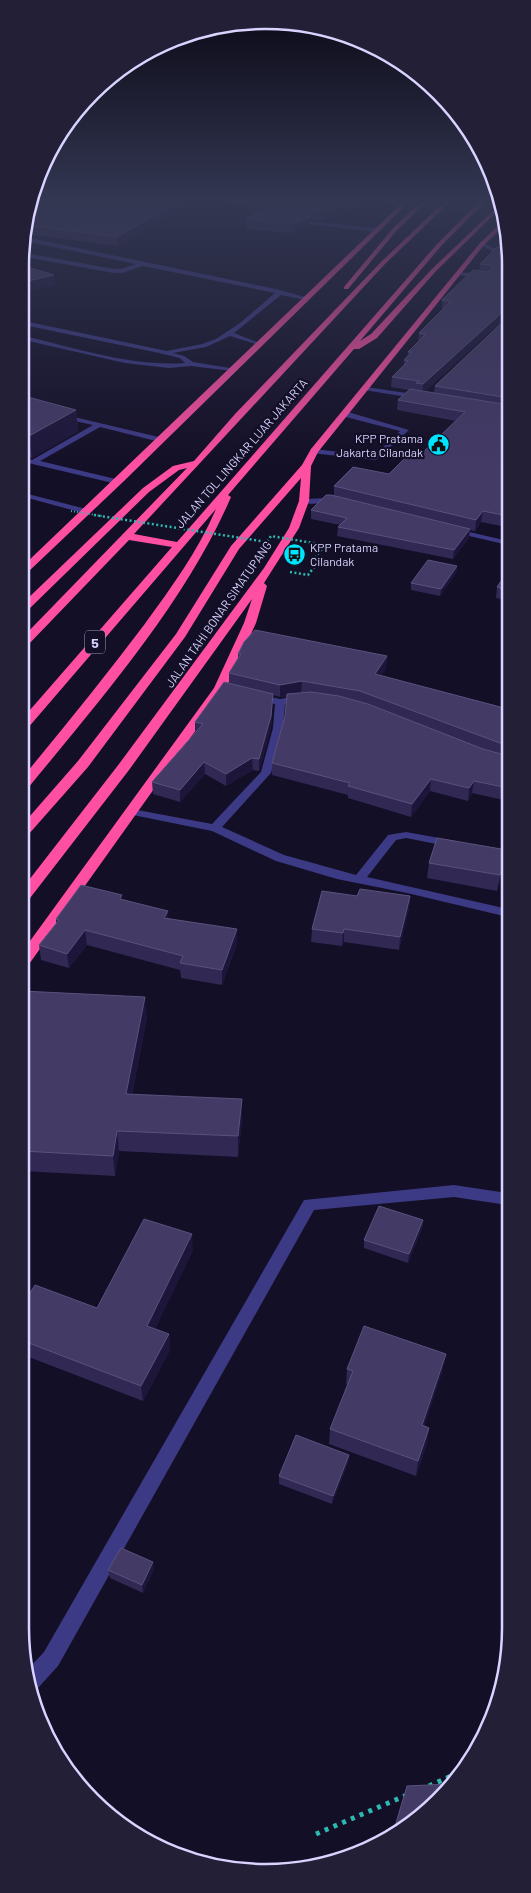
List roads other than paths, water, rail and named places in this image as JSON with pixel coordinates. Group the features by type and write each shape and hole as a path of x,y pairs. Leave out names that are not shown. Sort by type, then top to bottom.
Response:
{"highway":[{"path":"29,565 87,512 314,289"},
{"path":"341,295 346,289"},
{"name":"JALAN TOL LINGKAR LUAR JAKARTA","path":"29,638 197,463 238,416 359,289"},
{"name":"JALAN TOL LINGKAR LUAR JAKARTA","path":"29,719 401,289"},
{"path":"346,352 374,336 416,289"},
{"name":"JALAN TAHI BONAR SIMATUPANG","path":"29,890 124,767 266,573 294,528 304,501 306,466 314,451 446,289"},
{"path":"322,329 326,312 335,302"},
{"path":"29,603 146,490 176,468 197,463"},
{"path":"29,825 83,764 181,635 234,548 306,466"},
{"path":"29,778 131,651 166,603 196,558 217,521 231,484"},
{"path":"126,536 179,545"},
{"path":"29,953 224,689 250,623 266,573"}],"street":[{"path":"267,289 305,298"},
{"path":"160,351 193,348 231,334 280,292"},
{"path":"29,324 160,351 182,357 191,364"},
{"path":"231,334 257,344"},
{"path":"29,339 126,361 169,366 191,364 230,370"},
{"path":"366,389 425,398"},
{"path":"52,413 160,440"},
{"path":"314,451 376,458 405,430 345,414"},
{"path":"33,462 99,425"},
{"path":"29,461 117,482"},
{"path":"29,496 87,512"},
{"path":"304,501 331,500 349,505"},
{"path":"443,527 502,542"},
{"path":"246,694 280,702 301,698 310,699"},
{"path":"215,828 266,773 278,728 280,702"},
{"path":"132,812 215,828 280,858 359,880 502,912"},
{"path":"359,880 392,836 406,835 461,845"},
{"path":"34,1678 51,1659 309,1204 454,1191 502,1198"}],"place":[{"name":"KPP Pratama Jakarta Cilandak","path":"439,445"},
{"name":"KPP Pratama Cilandak","path":"294,554"}]}
